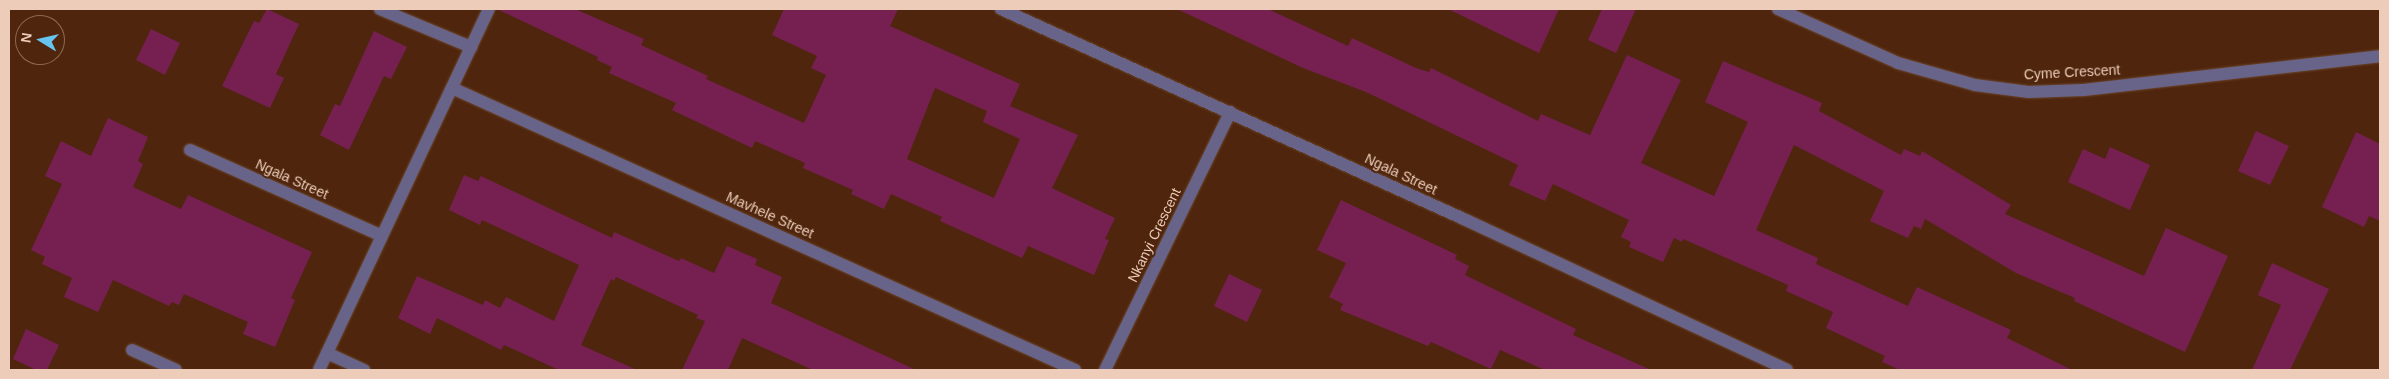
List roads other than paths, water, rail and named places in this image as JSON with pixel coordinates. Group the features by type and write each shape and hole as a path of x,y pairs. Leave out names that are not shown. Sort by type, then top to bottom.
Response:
{"street":[{"path":"380,9 471,47"},
{"path":"319,370 489,9"},
{"name":"Ngala Street","path":"1001,9 1230,112 1787,370"},
{"name":"Cyme Crescent","path":"1778,9 1898,63 1975,85 2029,92 2083,90 2380,56"},
{"name":"Mavhele Street","path":"452,88 1075,370"},
{"name":"Nkanyi Crescent","path":"1105,370 1230,112"},
{"name":"Ngala Street","path":"190,150 382,236"},
{"path":"132,350 176,370"},
{"path":"327,353 364,370"}]}
